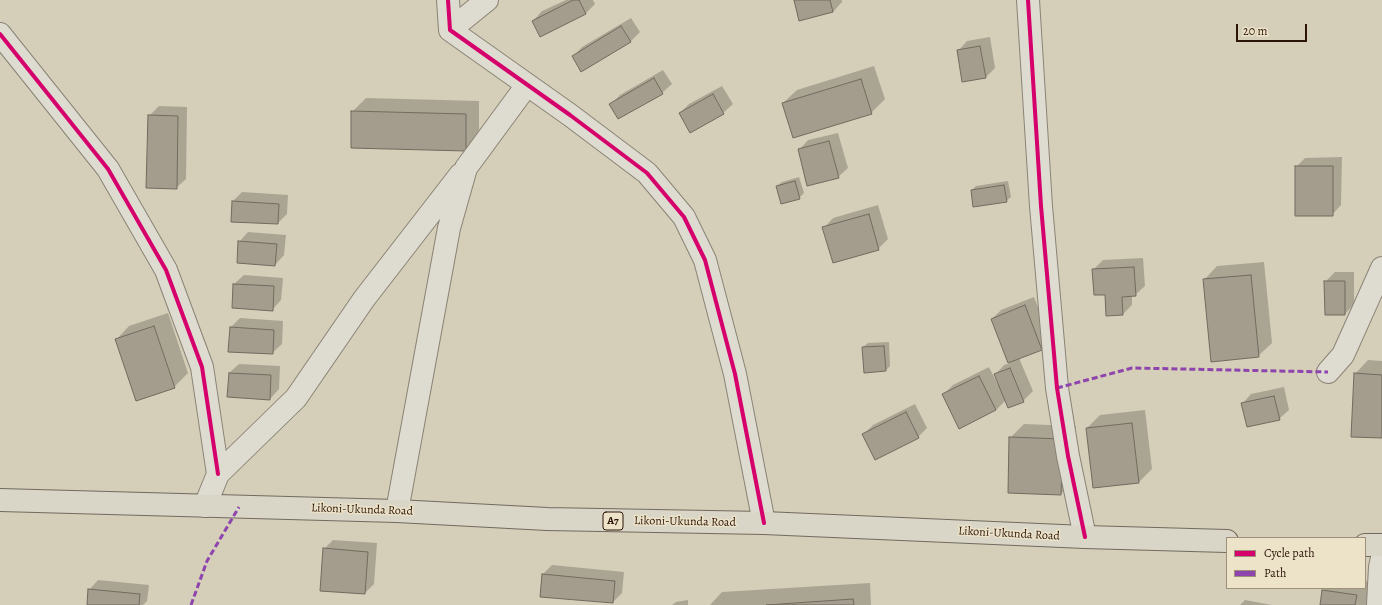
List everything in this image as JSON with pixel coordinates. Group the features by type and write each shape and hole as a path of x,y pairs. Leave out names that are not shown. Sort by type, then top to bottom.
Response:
{"highway":[{"name":"Likoni-Ukunda Road","path":"0,500 397,511 547,519 764,523 1085,537 1226,540"},
{"path":"1366,545 1382,545"}],"street":[{"path":"448,0 450,30"},
{"path":"450,30 487,0"},
{"path":"1028,0 1041,206 1057,388 1068,456 1085,537"},
{"path":"450,30 647,173 684,217 704,260 735,374 764,523"},
{"path":"0,34 108,169 166,270 202,367 218,474"},
{"path":"206,506 218,474 296,398 364,299 466,168 527,85"},
{"path":"397,511 449,228 466,168"},
{"path":"1328,372 1343,356 1382,268"},
{"path":"1378,605 1380,567 1382,558"}],"building":[{"path":"573,0 579,0 586,14 540,37 532,21"},
{"path":"794,0 830,0 833,12 799,21"},
{"path":"621,26 631,42 581,72 572,56"},
{"path":"980,46 986,78 962,82 957,50"},
{"path":"654,78 663,94 618,119 609,104"},
{"path":"861,79 872,114 793,138 782,103"},
{"path":"713,94 724,114 690,133 679,113"},
{"path":"351,111 466,114 466,151 351,148"},
{"path":"148,115 178,116 177,189 146,188"},
{"path":"829,141 839,178 807,186 798,149"},
{"path":"1295,166 1333,166 1333,216 1295,216"},
{"path":"795,181 800,199 781,204 776,186"},
{"path":"1004,185 1007,202 973,207 971,190"},
{"path":"232,201 279,204 278,224 231,222"},
{"path":"869,214 879,250 833,263 822,227"},
{"path":"238,241 277,244 275,266 237,263"},
{"path":"1134,267 1136,296 1122,297 1123,315 1106,316 1105,295 1094,295 1092,269"},
{"path":"1251,275 1259,357 1211,362 1203,279"},
{"path":"1324,281 1345,281 1345,315 1325,315"},
{"path":"233,284 274,286 273,311 232,308"},
{"path":"1025,305 1042,350 1008,363 991,319"},
{"path":"154,326 175,388 136,401 115,339"},
{"path":"230,327 274,330 273,354 228,352"},
{"path":"884,346 886,371 864,373 862,347"},
{"path":"1010,368 1024,402 1008,408 994,374"},
{"path":"229,373 271,375 270,400 227,397"},
{"path":"1354,373 1382,375 1382,438 1351,437"},
{"path":"979,376 996,410 959,429 942,394"},
{"path":"1274,396 1280,420 1247,427 1241,403"},
{"path":"906,412 919,438 875,460 862,434"},
{"path":"1132,423 1139,483 1093,488 1086,428"},
{"path":"1009,437 1063,439 1061,495 1008,493"},
{"path":"323,548 368,552 365,594 320,591"},
{"path":"542,574 615,581 613,603 540,597"},
{"path":"88,589 140,594 139,605 87,605"},
{"path":"1322,590 1357,595 1355,605 1320,605"},
{"path":"853,599 854,605 766,605"}],"marked path":[{"path":"1057,388 1132,368 1328,372"},
{"path":"191,605 207,561 239,507"}],"cycle path":[{"path":"448,0 450,30 570,115 647,173 684,217 705,260 735,374 764,523"},
{"path":"1028,0 1041,206 1057,388 1068,456 1085,537"},
{"path":"0,34 108,169 166,270 202,367 218,474"}]}
